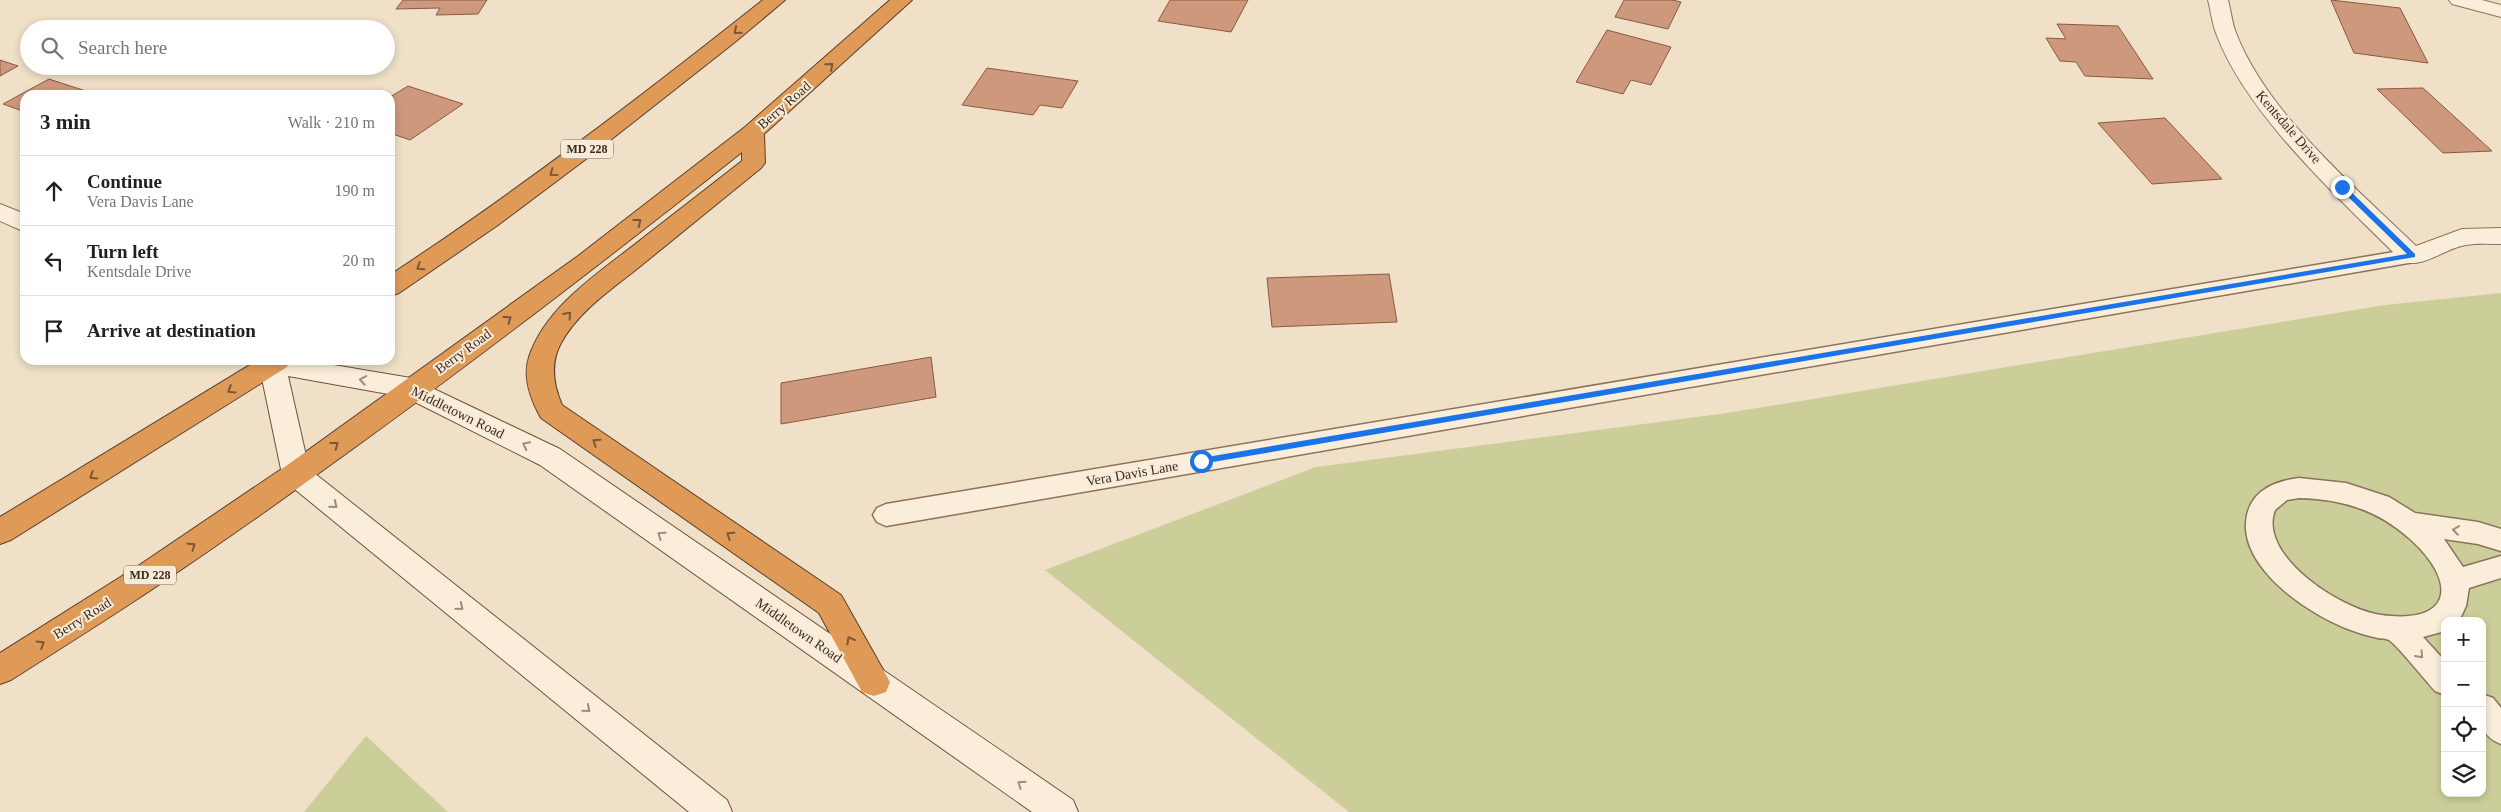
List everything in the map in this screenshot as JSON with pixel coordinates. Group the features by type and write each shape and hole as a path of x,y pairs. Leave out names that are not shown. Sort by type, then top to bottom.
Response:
{"highway":[{"name":"MD 228","path":"395,283 456,243 596,142 775,0"},
{"name":"Berry Road","path":"0,670 149,575 296,474 411,388 588,262 753,132 902,0"},
{"path":"753,132 753,163 596,289 572,310 551,336 541,355 540,378 542,395 551,411 830,604 874,682"},
{"path":"0,532 266,365"}],"main road":[{"name":"Kentsdale Drive","path":"2218,0 2227,38 2244,72 2275,114 2342,187 2412,256"},
{"path":"2459,0 2501,11"},
{"path":"0,212 20,222"},
{"path":"2412,256 2462,237 2501,236"},
{"path":"273,365 296,474 715,812"},
{"name":"Middletown Road","path":"293,365 411,388 550,457 1061,812"}],"lane":[{"name":"Vera Davis Lane","path":"886,515 2412,256"},
{"path":"2441,627 2396,628 2367,623 2333,610 2303,591 2278,568 2263,546 2257,524 2263,506 2277,493 2300,488 2328,488 2358,496 2389,510 2411,523 2440,551 2456,582 2456,596 2446,617"},
{"path":"2411,523 2478,532 2501,540"},
{"path":"2456,582 2501,567"},
{"path":"2396,628 2441,678"},
{"path":"2486,712 2501,730"}],"green space":[{"path":"2501,293 2501,812 1349,812 1045,570 1316,467 1727,413 2385,305"},
{"path":"366,736 448,812 304,812"}],"building":[{"path":"403,0 487,0 478,14 436,15 440,8 396,9"},
{"path":"1170,0 1248,0 1231,32 1158,21"},
{"path":"1624,0 1672,0 1681,2 1668,29 1615,17"},
{"path":"2331,0 2400,8 2428,63 2354,53"},
{"path":"2057,24 2118,26 2153,79 2085,76 2076,62 2060,61 2046,38 2066,39"},
{"path":"1607,30 1671,47 1651,85 1631,80 1623,94 1576,82"},
{"path":"0,60 18,66 0,76"},
{"path":"987,68 1078,81 1062,108 1040,105 1033,115 962,105"},
{"path":"49,79 83,90 29,90"},
{"path":"408,86 463,104 410,140 395,135 395,94"},
{"path":"2423,88 2492,151 2443,153 2377,89"},
{"path":"20,95 20,110 3,104"},
{"path":"2165,118 2222,179 2152,184 2098,123"},
{"path":"1389,274 1397,322 1272,327 1267,278"},
{"path":"931,357 936,397 781,424 781,383"}],"route":[{"path":"1201,461 2412,256 2342,187"}]}
